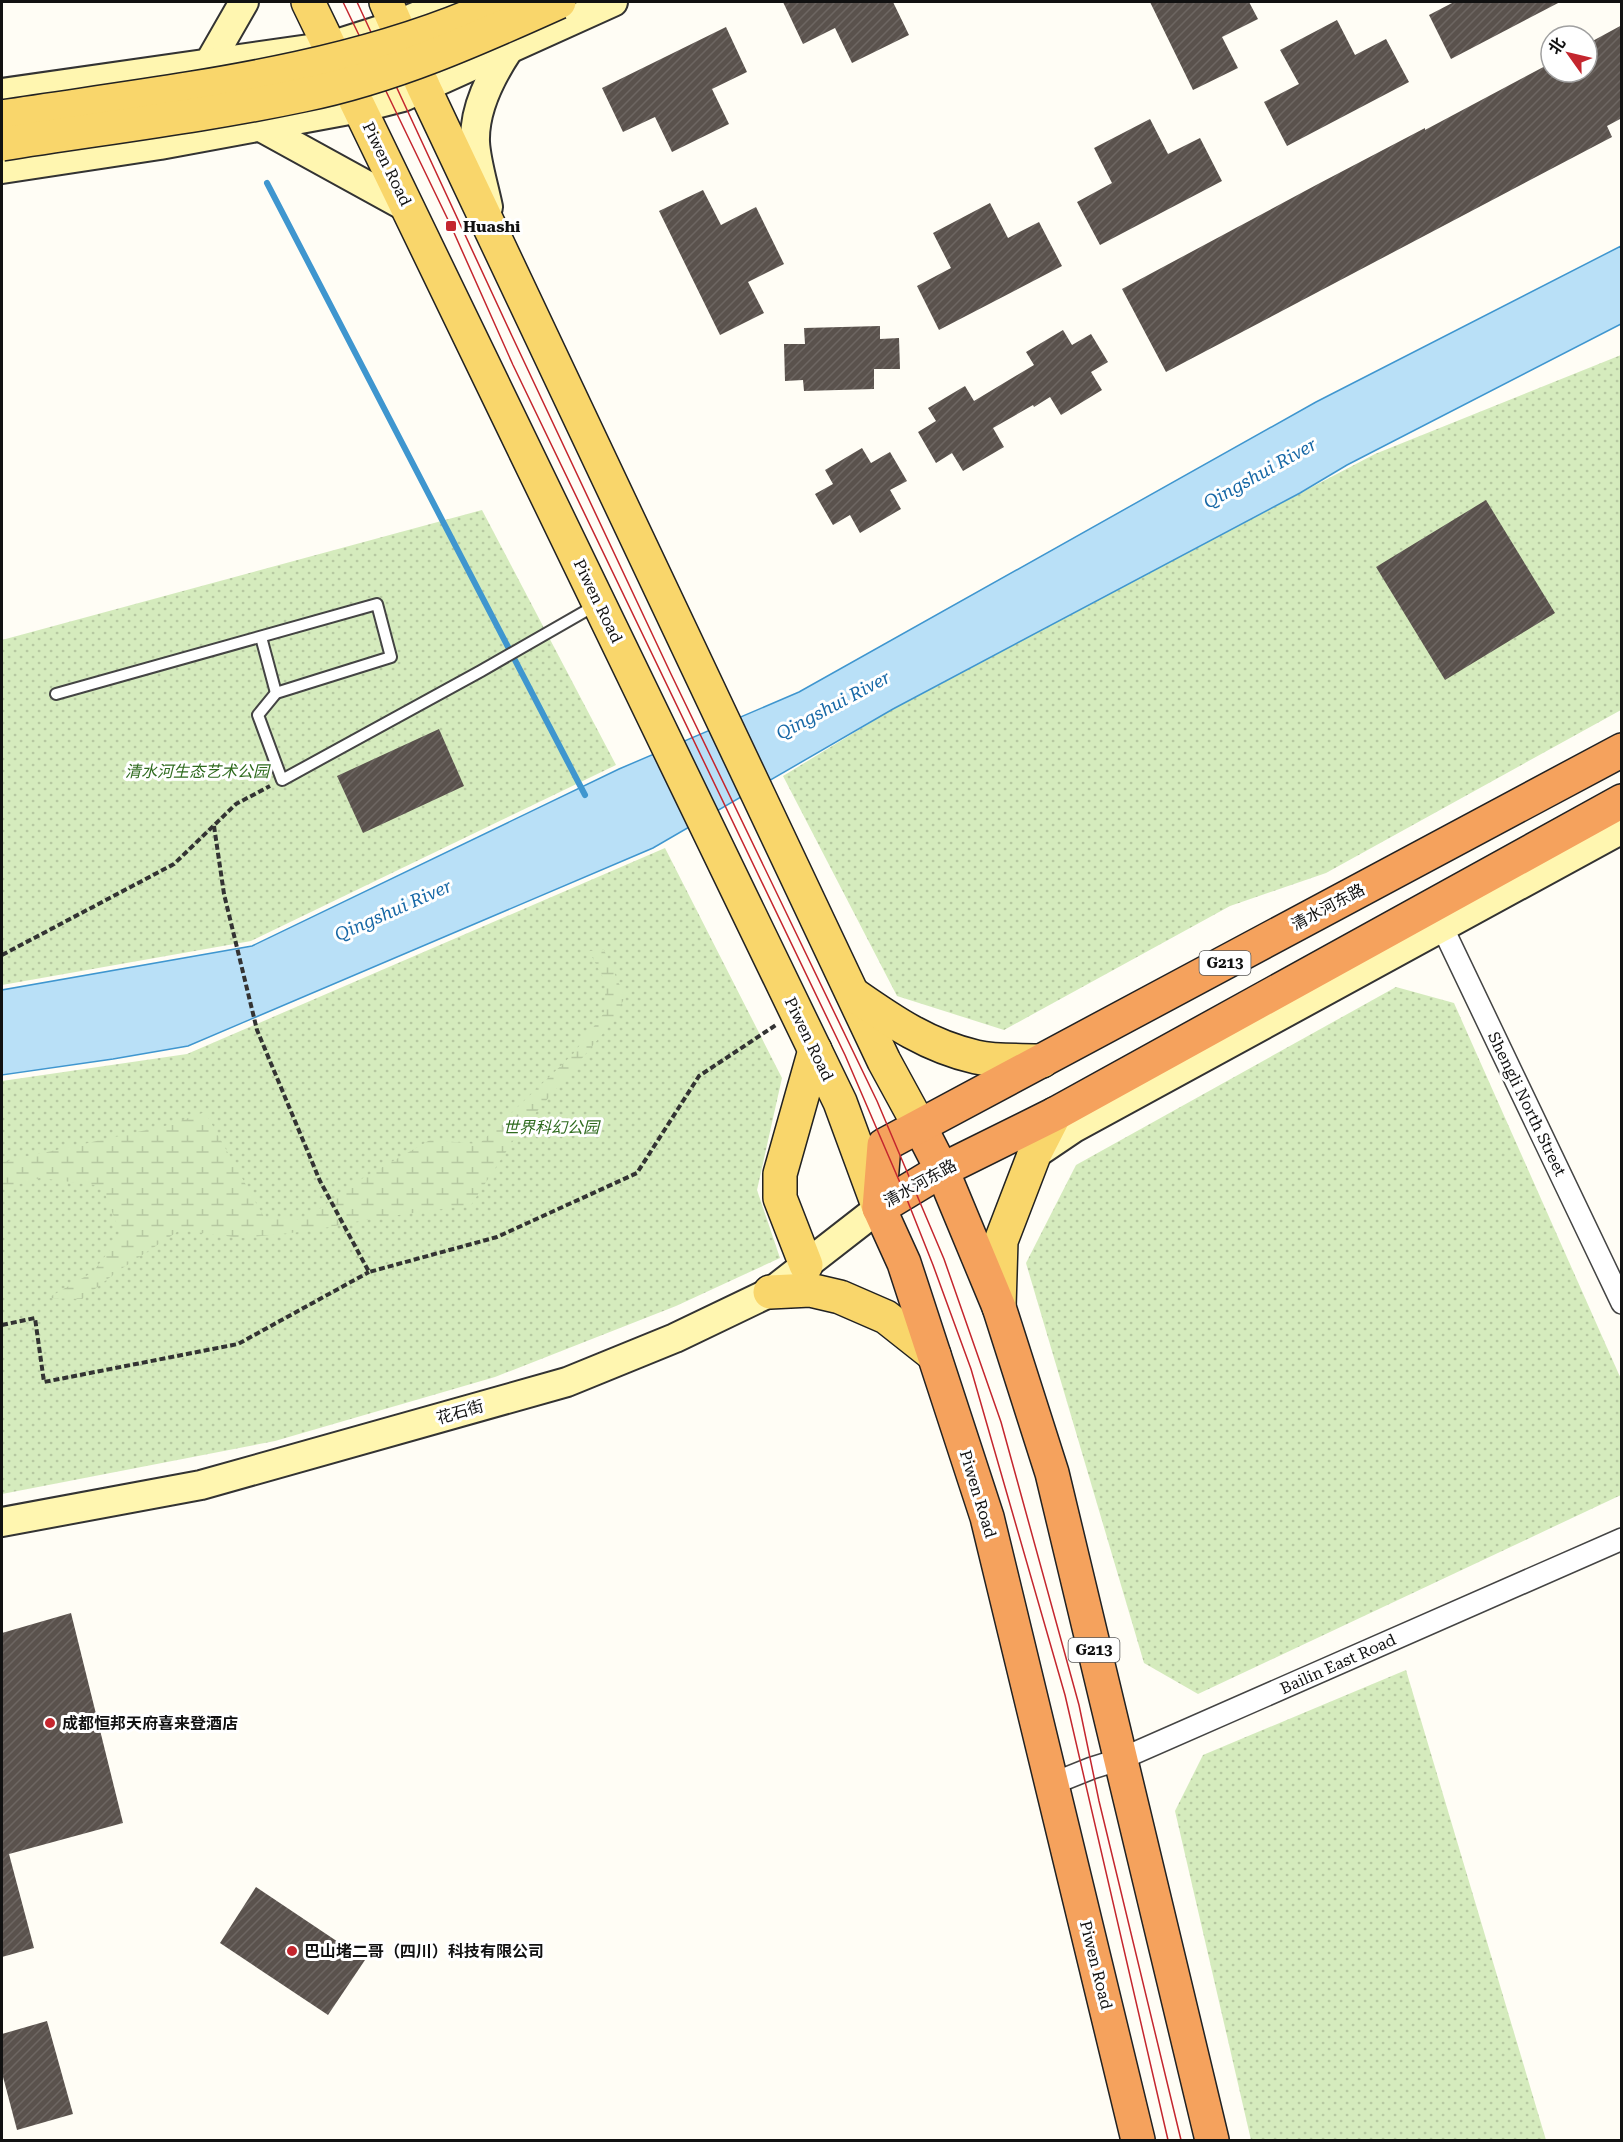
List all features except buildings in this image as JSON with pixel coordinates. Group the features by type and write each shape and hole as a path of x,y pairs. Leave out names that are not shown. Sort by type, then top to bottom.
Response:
{"highway":[{"name":"清水河东路","path":"879,1208 884,1145 1622,750"},
{"name":"清水河东路","path":"879,1208 942,1170 1437,916 1622,801"},
{"path":"920,1127 942,1170"},
{"name":"G213","path":"942,1170 999,1307 1052,1473 1212,2140"},
{"name":"Piwen Road","path":"879,1208 904,1263 987,1517 1138,2140"}],"main road":[{"name":"Piwen Road","path":"308,2 840,1102 879,1208"},
{"path":"2,117 187,89 279,72 353,54 424,32 503,2"},
{"path":"2,144 304,95 385,73 477,39 559,2"},
{"path":"391,13 424,88 884,1061 920,1127"},
{"path":"852,993 899,1026 930,1043 978,1058 1041,1061"},
{"path":"806,1265 780,1198 780,1174 815,1050"},
{"path":"999,1307 1001,1241 1034,1155 1055,1114"},
{"path":"770,1292 810,1290 840,1297 886,1317 934,1355"}],"street":[{"path":"209,63 243,2"},
{"path":"2,93 330,46 391,13 451,2"},
{"path":"2,169 160,145 360,108 403,97 613,2"},
{"path":"495,238 475,142 479,110 492,75 509,49"},
{"path":"259,126 408,208"},
{"path":"1034,1155 1074,1128 1437,916 1622,829"},
{"name":"Shengli North Street","path":"1437,916 1622,1303"},
{"name":"花石街","path":"2,1522 201,1485 567,1382 675,1338 770,1292 879,1208"},
{"name":"Bailin East Road","path":"1052,1784 1121,1759 1622,1539"}],"lane":[{"path":"56,694 377,604 391,657 276,693 258,715 282,780 598,603"},
{"path":"261,637 276,693"}],"path":[{"path":"2,954 174,864 236,804 282,780"},
{"path":"214,826 224,894 257,1030 320,1181 369,1272"},
{"path":"2,1325 35,1318 44,1382 238,1344 369,1272 497,1237 637,1173 699,1076 796,1012"}],"green space":[{"path":"1621,355 1621,710 1326,873 1230,906 1004,1030 897,996 783,776 919,693 1375,454"},
{"name":"清水河生态艺术公园","path":"482,510 616,765 251,941 2,985 2,640"},
{"name":"世界科幻公园","path":"665,848 782,1078 757,1190 780,1258 676,1306 495,1377 275,1441 2,1494 2,1081 187,1054"},
{"path":"604,950 625,997 611,1024 517,1135 471,1205 370,1219 309,1231 241,1238 180,1230 118,1271 82,1299 48,1298 93,1272 121,1235 102,1186 40,1178 2,1189 2,1162 169,1125 205,1112 264,1217 304,1220 363,1178 430,1140 479,1144 573,1054 604,1013 606,983 589,951"},
{"path":"1396,987 1454,1003 1621,1379 1621,1495 1198,1694 1144,1663 1026,1263 1076,1165"},
{"path":"1406,1670 1546,2140 1251,2140 1175,1811 1203,1755"}],"water":[{"name":"Qingshui River","path":"1621,246 1621,324 1347,465 1300,493 893,709 653,848 188,1046 2,1075 2,990 252,946 619,769 799,692 1316,402"}],"waterway":[{"path":"267,183 585,795"}],"tram line":[{"path":"343,2 451,226 513,365 845,1055 933,1265 971,1369 1065,1695 1168,2140"},
{"path":"357,2 671,674 877,1101 944,1259 1001,1422 1079,1705 1099,1801 1181,2140"}],"place":[{"name":"Huashi","path":"451,226"},
{"name":"成都恒邦天府喜来登酒店","path":"50,1723"},
{"name":"巴山堵二哥（四川）科技有限公司","path":"292,1951"}]}
